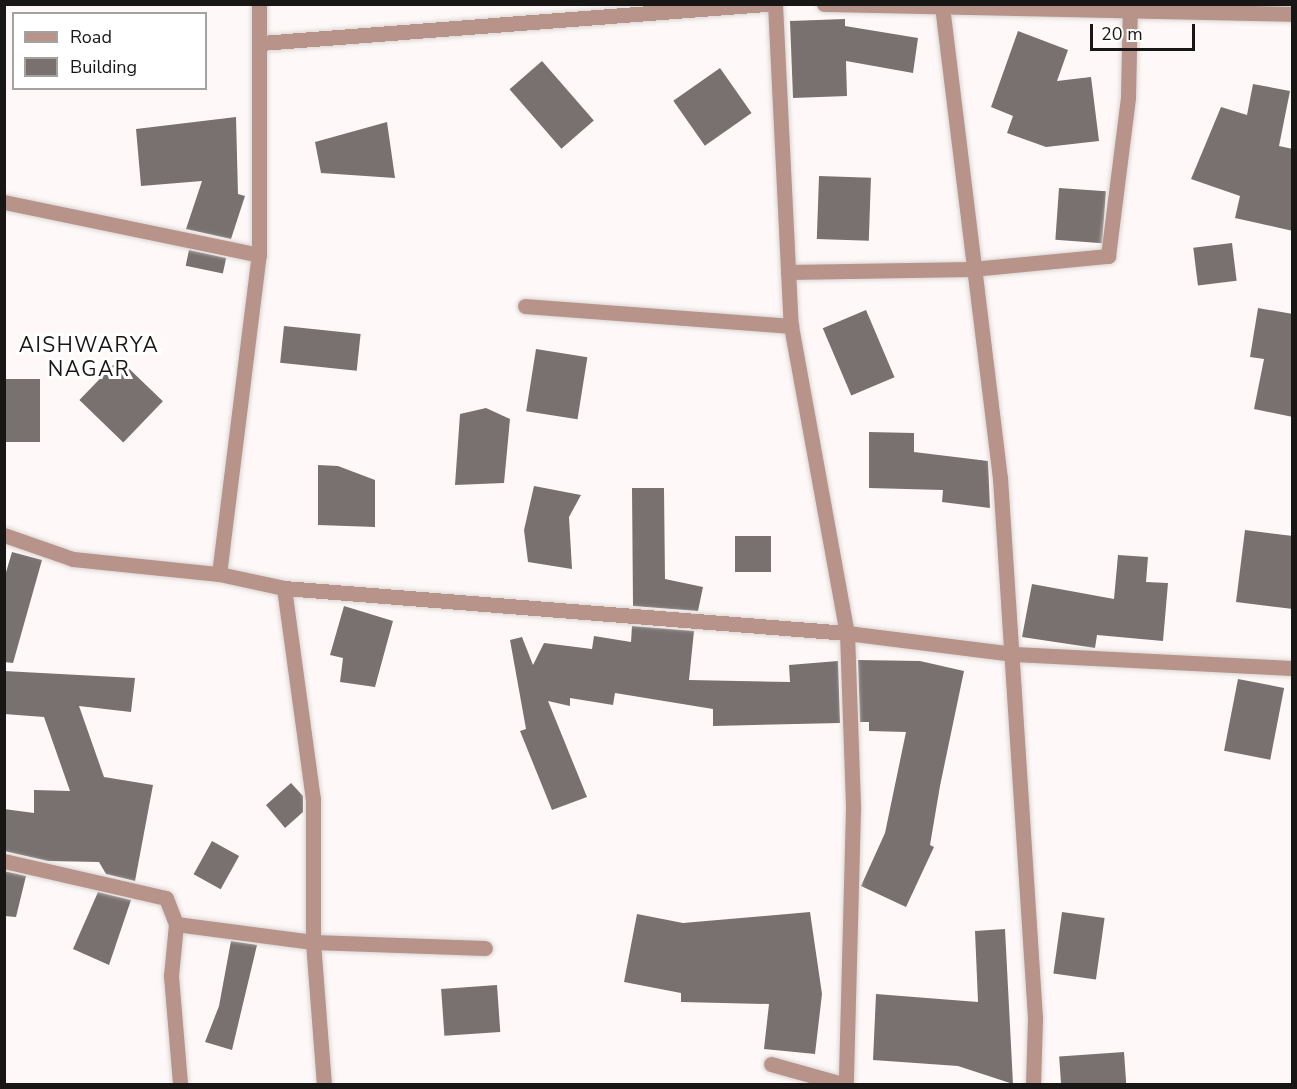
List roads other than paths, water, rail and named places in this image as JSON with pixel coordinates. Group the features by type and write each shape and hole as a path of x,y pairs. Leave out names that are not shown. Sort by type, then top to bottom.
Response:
{"street":[{"path":"219,574 259,255 261,43 259,4"},
{"path":"261,43 684,7 766,4"},
{"path":"771,1064 844,1084 853,809 848,633 791,326 775,4"},
{"path":"824,4 1131,7 1293,14"},
{"path":"942,6 972,269 1000,477 1014,654 1035,1018 1033,1084"},
{"path":"788,272 972,269 1108,256 1128,97 1131,7"},
{"path":"4,202 259,255"},
{"path":"525,306 791,326"},
{"path":"4,535 73,559 219,574 284,588 848,633 1014,654 1293,668"},
{"path":"284,588 313,799 313,942 324,1084"},
{"path":"4,861 166,898 176,924 171,976 180,1084"},
{"path":"176,924 313,942 485,948"}],"district":[{"name":"AISHWARYA NAGAR","path":"89,357"}]}
